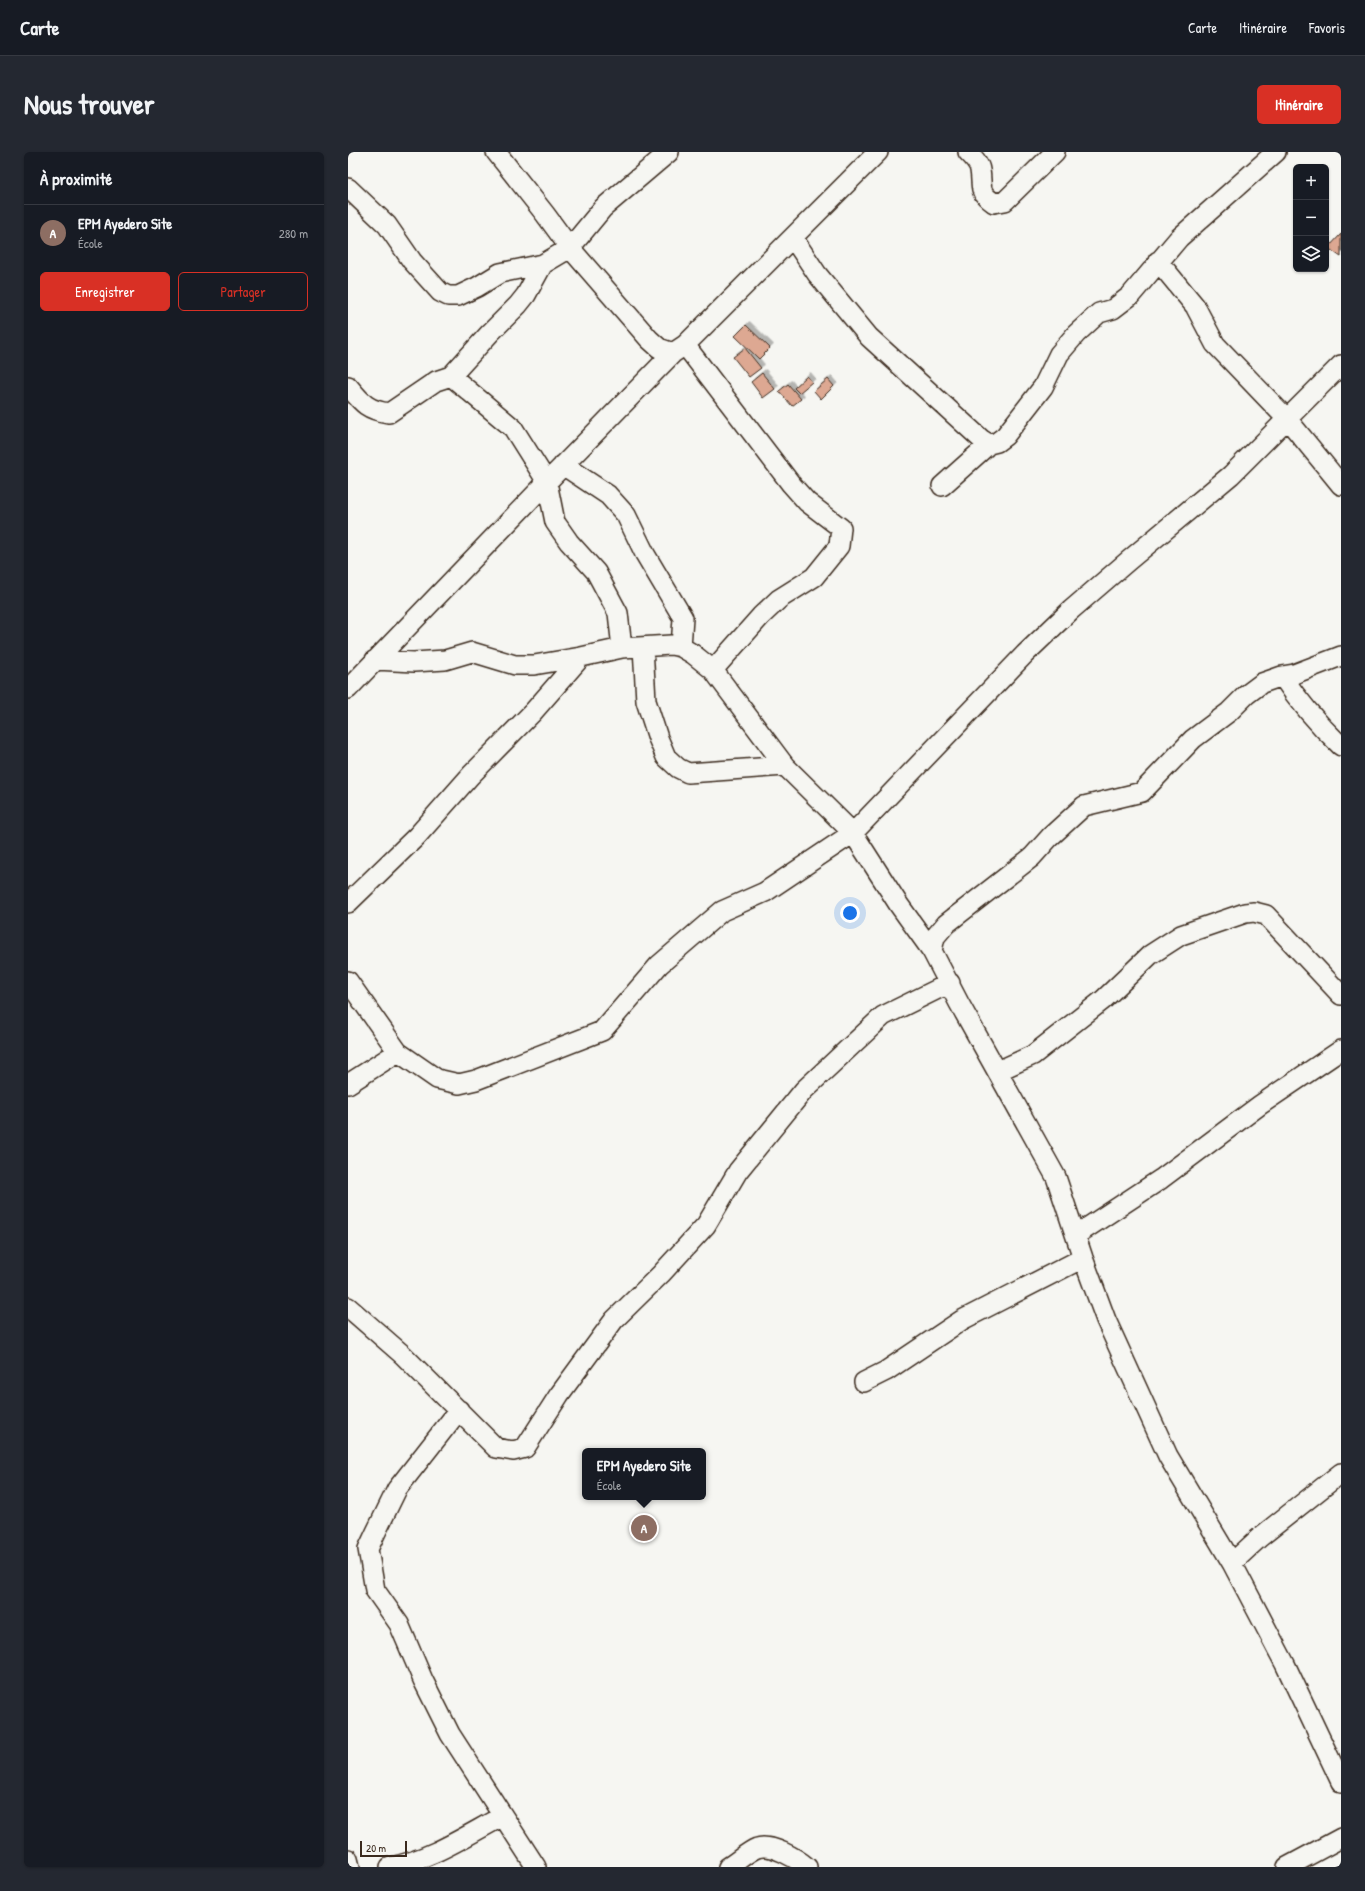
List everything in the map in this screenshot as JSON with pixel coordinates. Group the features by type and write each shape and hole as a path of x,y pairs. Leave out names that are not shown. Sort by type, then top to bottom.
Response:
{"street":[{"path":"496,152 570,248 649,339 659,348 679,349 790,484 808,502 841,528 839,546 814,577 779,599 761,616 713,670"},
{"path":"348,188 387,225 412,261 440,292 448,296 458,296 477,287 500,273 543,264 570,248 603,208 669,152"},
{"path":"348,689 563,464 793,238 878,152"},
{"path":"968,152 978,164 980,170 981,188 986,197 994,203 1005,201 1055,152"},
{"path":"942,486 989,444 997,442 1005,436 1043,387 1059,354 1076,334 1100,314 1113,309 1130,296 1179,238 1276,152"},
{"path":"793,238 817,274 869,337 981,439 989,444"},
{"path":"1158,261 1195,306 1215,344 1288,420 1341,485"},
{"path":"348,386 359,400 374,411 389,413 436,381 451,376 518,305 526,295 543,264"},
{"path":"348,981 398,1052 437,1079 459,1084 476,1080 602,1031 659,965 722,911 764,892 854,833 1030,648 1071,610 1174,521 1231,475 1288,420 1341,365"},
{"path":"451,376 513,428 546,482 555,522 569,542 596,572 618,613 622,648"},
{"path":"563,464 608,495 626,515 645,554 683,618 681,647"},
{"path":"375,660 414,662 445,660 472,652 515,665 534,666 622,648 671,645 681,647 693,654 713,670 784,766 854,833 899,905 932,951 950,983 959,1003 1056,1177 1083,1258 1106,1320 1168,1456 1232,1564 1285,1664 1341,1782"},
{"path":"643,647 646,701 666,756 678,768 688,773 784,766"},
{"path":"932,951 935,937 946,924 1032,857 1050,837 1084,806 1142,792 1193,739 1229,712 1246,695 1262,683 1282,676 1294,674 1341,656"},
{"path":"348,903 417,836 471,775 533,712 581,657"},
{"path":"1282,676 1296,698 1321,727 1341,746"},
{"path":"998,1071 1033,1055 1103,1000 1150,955 1181,936 1245,913 1254,912 1266,915 1341,995"},
{"path":"348,1307 403,1355 496,1448 513,1451 525,1448 559,1395 614,1320 661,1274 706,1225 738,1171 804,1090 883,1016 950,983"},
{"path":"1076,1235 1161,1179 1260,1105 1341,1050"},
{"path":"348,1084 398,1052"},
{"path":"864,1382 886,1371 962,1320 1083,1258"},
{"path":"459,1410 397,1489 368,1549 375,1590 399,1624 423,1680 450,1734 536,1867"},
{"path":"1232,1564 1259,1538 1341,1473"},
{"path":"390,1867 442,1849 503,1816"},
{"path":"1287,1867 1341,1838"},
{"path":"728,1867 756,1849 765,1846 781,1852 807,1867"},
{"path":"348,1859 350,1867"}],"building":[{"path":"1341,234 1341,257 1329,249"},
{"path":"746,325 770,348 759,359 735,336"},
{"path":"745,348 761,368 749,377 733,357"},
{"path":"762,373 775,389 763,398 751,382"},
{"path":"807,376 812,382 799,393 794,388"},
{"path":"828,379 834,386 821,399 814,391"},
{"path":"788,384 801,399 792,406 779,391"}],"place":[{"name":"EPM Ayedero Site","path":"644,1528"}]}
